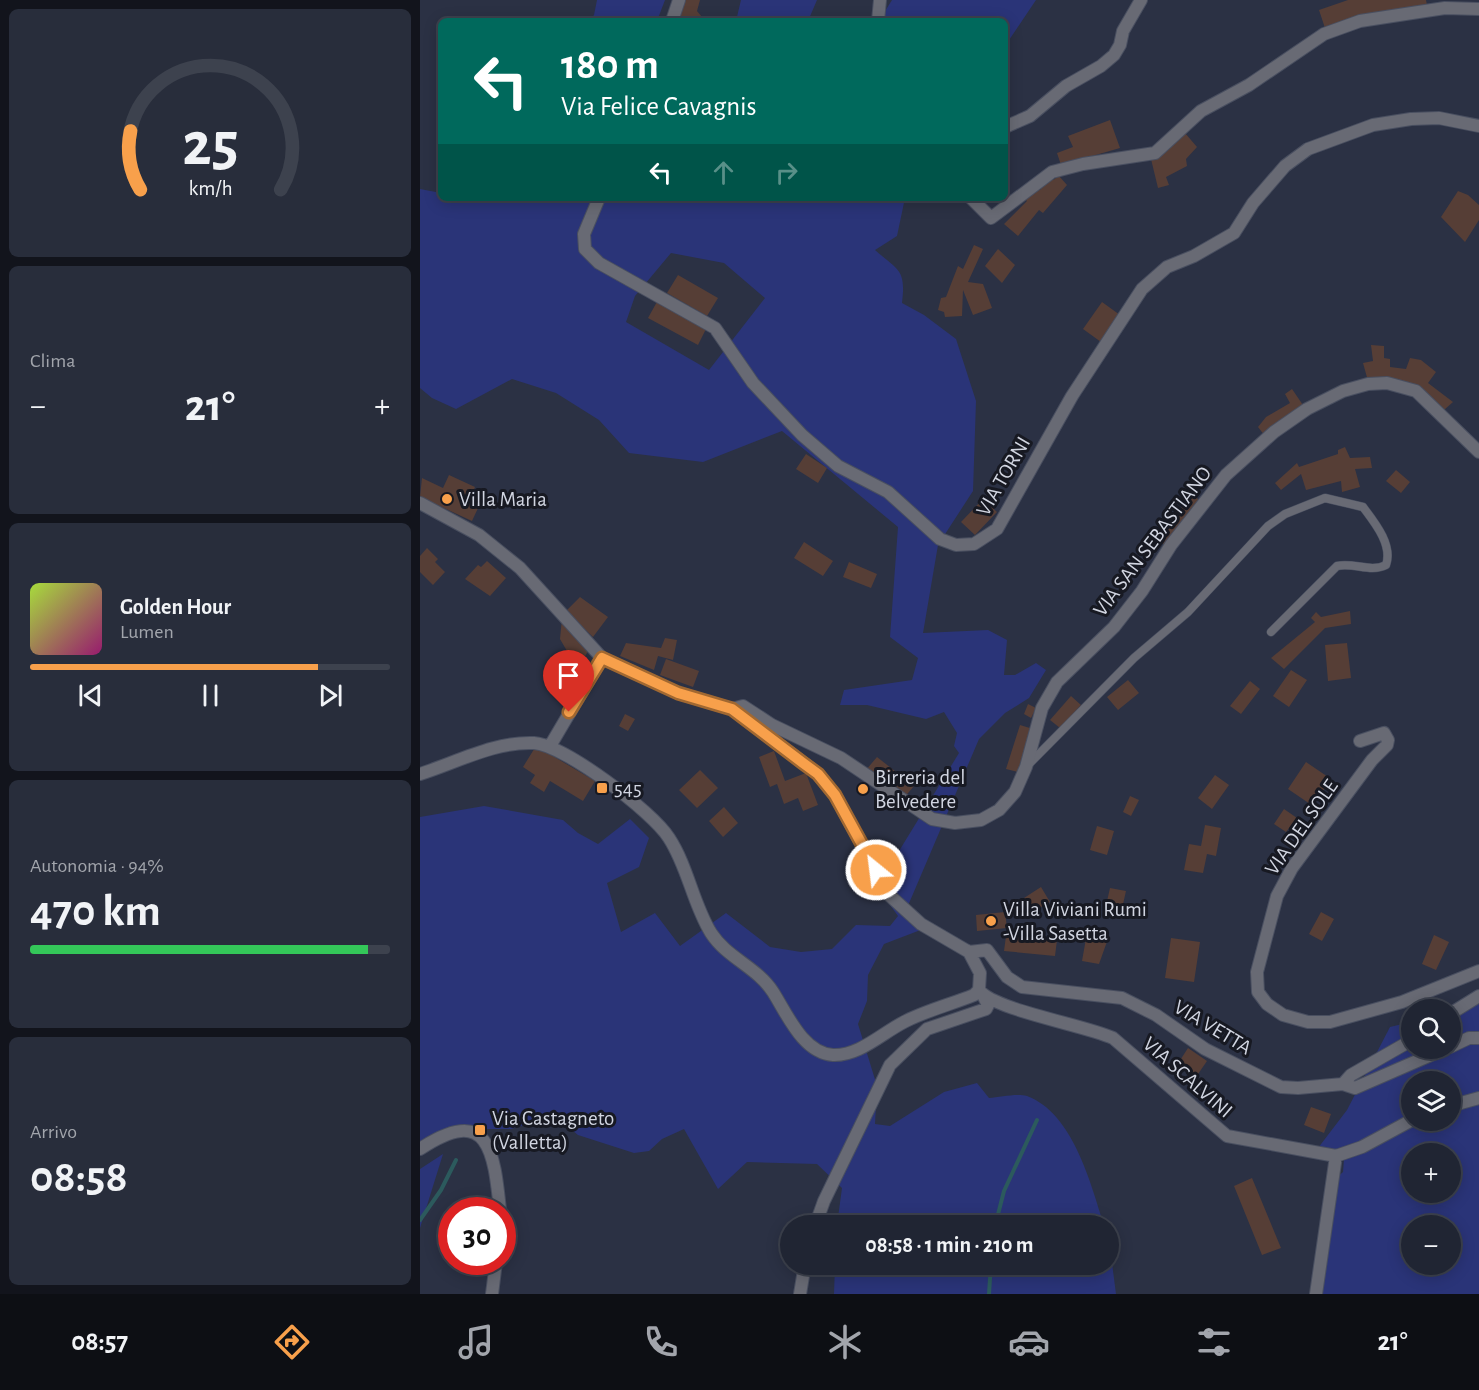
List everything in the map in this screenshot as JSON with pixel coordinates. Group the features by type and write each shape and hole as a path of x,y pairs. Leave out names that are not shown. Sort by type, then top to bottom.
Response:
{"street":[{"path":"673,18 678,0"},
{"path":"878,18 880,0"},
{"path":"1008,126 1030,116 1059,92 1114,55 1120,45 1123,31 1141,0"},
{"path":"974,201 991,218 1052,172 1083,164 1155,153 1201,111 1249,85 1324,34 1360,21 1445,8 1479,9"},
{"name":"VIA TORNI","path":"598,201 584,234 585,249 599,264 715,328 753,383 801,435 838,466 888,492 926,528 956,545 974,544 998,529 1072,396 1142,289 1167,267 1194,256 1234,232 1253,203 1285,166 1308,149 1373,125 1411,119 1439,118 1479,126"},
{"name":"VIA SAN SEBASTIANO","path":"602,658 678,693 732,709 743,706 772,725 841,758 932,819 955,823 981,820 999,810 1015,792 1026,767 1042,708 1058,682 1114,627 1142,591 1171,545 1226,475 1274,432 1307,409 1343,391 1368,384 1387,383 1416,391 1479,452"},
{"path":"420,503 479,535 520,568 602,658 550,746"},
{"path":"732,709 818,774 835,795 890,896 921,924 969,952 980,973 982,993 988,1005 986,1010 927,1029 891,1065 819,1215"},
{"name":"VIA DEL SOLE","path":"1360,741 1381,733 1384,733 1388,740 1387,745 1372,760 1292,868 1274,907 1257,972 1258,992 1267,1004 1283,1015 1308,1022 1330,1022 1402,1002 1479,971"},
{"path":"420,774 495,749 532,743 550,746 620,790 659,824 687,874 710,930 720,946 767,983 805,1040 814,1048 827,1054 849,1053 907,1021 982,993"},
{"name":"VIA VETTA","path":"969,952 987,950 1006,977 1022,987 1122,998 1156,1015 1204,1049 1281,1087 1343,1084 1355,1088 1423,1059"},
{"name":"VIA SCALVINI","path":"982,993 1004,1006 1092,1029 1113,1038 1227,1136 1336,1155 1362,1147 1401,1126"},
{"path":"1461,1007 1479,996"},
{"name":"VIA VETTA","path":"1461,1042 1469,1038 1479,1038"},
{"path":"1343,1084 1351,1075 1401,1046"},
{"path":"1461,1103 1479,1098"},
{"path":"420,1149 436,1138 460,1130 474,1131 483,1138 490,1150 498,1197"},
{"path":"1316,1294 1336,1155"},
{"path":"492,1294 494,1275"},
{"path":"800,1294 803,1275"}],"lane":[{"name":"VIA SAN SEBASTIANO","path":"1026,767 1134,658 1188,612 1268,526 1293,510 1325,498 1364,507 1385,543 1389,557 1386,565 1379,568 1349,563 1337,566 1271,632"}],"shaded area":[{"path":"597,0 665,0 658,18 592,18"},
{"path":"741,0 817,0 809,18 737,18"},
{"path":"892,0 1036,0 1008,42 1008,18 881,18"},
{"path":"420,189 438,192 438,201 904,201 897,236 875,250 895,267 902,277 902,303 924,315 956,339 976,401 973,491 938,545 923,633 988,630 1007,640 1004,675 1015,675 1036,663 1046,670 1029,698 1005,713 979,739 907,908 931,926 884,944 868,975 867,1001 858,1024 877,1086 875,1124 890,1126 944,1092 977,1083 989,1098 1027,1096 1043,1105 1068,1133 1086,1171 1101,1215 838,1215 842,1188 817,1164 747,1162 718,1189 684,1129 662,1139 649,1151 634,1153 578,1135 555,1116 511,1129 475,1129 420,1143 420,817 484,806 563,820 578,833 598,844 630,819 649,838 639,867 607,883 621,932 655,913 680,946 726,913 770,947 801,952 832,949 856,925 890,926 898,916 877,887 959,753 954,746 957,733 944,712 926,719 867,705 840,705 844,690 912,680 918,658 890,637 898,527 782,431 703,462 629,453 599,420 556,393 512,379 456,409 432,398 420,388","holes":["671,253 724,263 765,298 709,370 626,322 635,296"]},
{"path":"1479,997 1479,1294 1318,1294 1334,1180 1343,1172 1344,1159 1315,1152 1347,1110 1390,1027 1401,1024 1401,1059 1461,1059 1461,1005"},
{"path":"443,1154 420,1228 420,1169"},
{"path":"835,1275 1114,1275 1116,1294 834,1294"}],"building":[{"path":"683,0 700,0 697,11 702,18 678,18"},
{"path":"1348,0 1426,0 1427,5 1358,16 1325,28 1319,10"},
{"path":"1110,120 1120,148 1061,165 1057,153 1073,147 1068,136"},
{"path":"1185,133 1197,147 1186,159 1187,166 1166,177 1169,185 1158,188 1151,159"},
{"path":"1059,176 1067,185 1043,213 1039,210 1018,236 1004,224 1027,201 1023,197 1038,187 1040,190 1051,177 1053,180"},
{"path":"1458,191 1468,195 1479,205 1479,220 1465,242 1441,217"},
{"path":"974,245 983,249 968,282 983,284 992,308 973,315 963,290 962,316 945,317 944,312 938,310 941,298 946,297 958,266 963,269"},
{"path":"998,249 1015,265 1002,283 985,266"},
{"path":"678,275 718,298 707,316 667,293"},
{"path":"658,300 707,327 698,345 648,318"},
{"path":"1102,302 1120,315 1101,342 1083,329"},
{"path":"1371,345 1384,346 1384,358 1390,359 1390,367 1406,369 1410,358 1421,360 1436,372 1428,383 1453,402 1444,410 1425,393 1368,381 1363,363 1373,361"},
{"path":"1292,389 1305,408 1265,436 1258,427 1266,417 1290,403 1285,394"},
{"path":"1345,447 1350,458 1370,457 1372,468 1355,469 1360,487 1342,492 1341,481 1306,490 1301,474 1281,490 1275,483 1297,463 1299,467 1338,454 1338,450"},
{"path":"806,454 827,468 818,483 796,469"},
{"path":"1396,470 1410,482 1401,493 1386,481"},
{"name":"Villa Maria","path":"449,475 475,487 469,501 479,506 472,521 420,497 422,478 443,488"},
{"path":"1191,494 1201,501 1166,546 1158,540"},
{"path":"983,499 997,512 975,535 961,522"},
{"path":"804,542 833,561 823,576 794,558"},
{"path":"427,548 438,559 435,562 445,572 433,585 420,572 420,556"},
{"path":"487,561 506,578 490,596 465,579 478,565 481,567"},
{"path":"849,562 877,574 871,588 843,577"},
{"path":"580,597 608,617 593,637 566,611"},
{"path":"1350,611 1351,624 1325,628 1284,669 1271,658 1315,622 1311,618 1316,612 1321,617"},
{"path":"562,618 590,647 578,670 560,639"},
{"path":"665,638 677,640 673,660 658,656 654,670 620,656 626,643 661,648"},
{"path":"1347,643 1351,678 1328,681 1325,645"},
{"path":"666,659 699,671 693,687 660,675"},
{"path":"1291,670 1307,680 1289,707 1273,696"},
{"path":"1128,680 1139,693 1118,710 1107,697"},
{"path":"1250,681 1260,689 1241,714 1230,706"},
{"path":"1071,696 1081,705 1060,728 1050,720"},
{"path":"1028,704 1036,708 1031,718 1024,714"},
{"path":"625,714 635,719 628,731 619,726"},
{"path":"1020,725 1033,729 1018,772 1006,769"},
{"path":"536,746 595,781 583,801 550,781 544,792 530,783 535,775 523,767"},
{"path":"774,751 785,781 806,773 818,805 803,811 798,798 784,804 777,784 770,787 759,757"},
{"path":"877,757 914,786 903,799 866,770"},
{"path":"1306,762 1331,779 1313,806 1288,789"},
{"path":"700,770 718,788 697,808 679,790"},
{"path":"1215,775 1229,785 1212,809 1198,798"},
{"path":"1130,796 1139,800 1131,816 1123,812"},
{"path":"724,807 738,823 723,837 709,821"},
{"path":"1284,809 1297,818 1286,832 1274,824"},
{"path":"1205,825 1221,828 1216,856 1207,854 1203,873 1184,870 1189,844 1201,846"},
{"path":"1097,826 1114,831 1107,855 1090,850"},
{"path":"1041,887 1050,902 1032,912 1024,898"},
{"path":"1110,888 1126,891 1121,913 1105,910"},
{"name":"Villa Viviani Rumi -Villa Sasetta","path":"1005,912 1007,928 977,931 976,915"},
{"path":"1321,912 1334,919 1322,941 1309,934"},
{"path":"1087,933 1109,936 1099,964 1082,961"},
{"path":"1434,935 1449,942 1436,970 1422,964"},
{"path":"1006,936 1057,940 1055,956 1004,951"},
{"path":"1171,938 1200,942 1194,982 1165,978"},
{"path":"1188,1048 1207,1061 1196,1077 1177,1065"},
{"path":"1311,1107 1331,1114 1324,1133 1304,1125"},
{"path":"1252,1178 1281,1248 1262,1255 1234,1186"}],"waterway":[{"path":"998,1215 1004,1191 1037,1120"},
{"path":"420,1220 441,1190 456,1160"},
{"path":"989,1294 990,1275"}],"place":[{"name":"Villa Maria","path":"447,499"},
{"name":"545","path":"602,788"},
{"name":"Birreria del Belvedere","path":"863,789"},
{"name":"Villa Viviani Rumi -Villa Sasetta","path":"991,921"},
{"name":"Via Castagneto (Valletta)","path":"480,1130"}],"route":[{"path":"569,712 598,661 602,658 678,693 732,709 818,774 835,795 876,870"}]}
